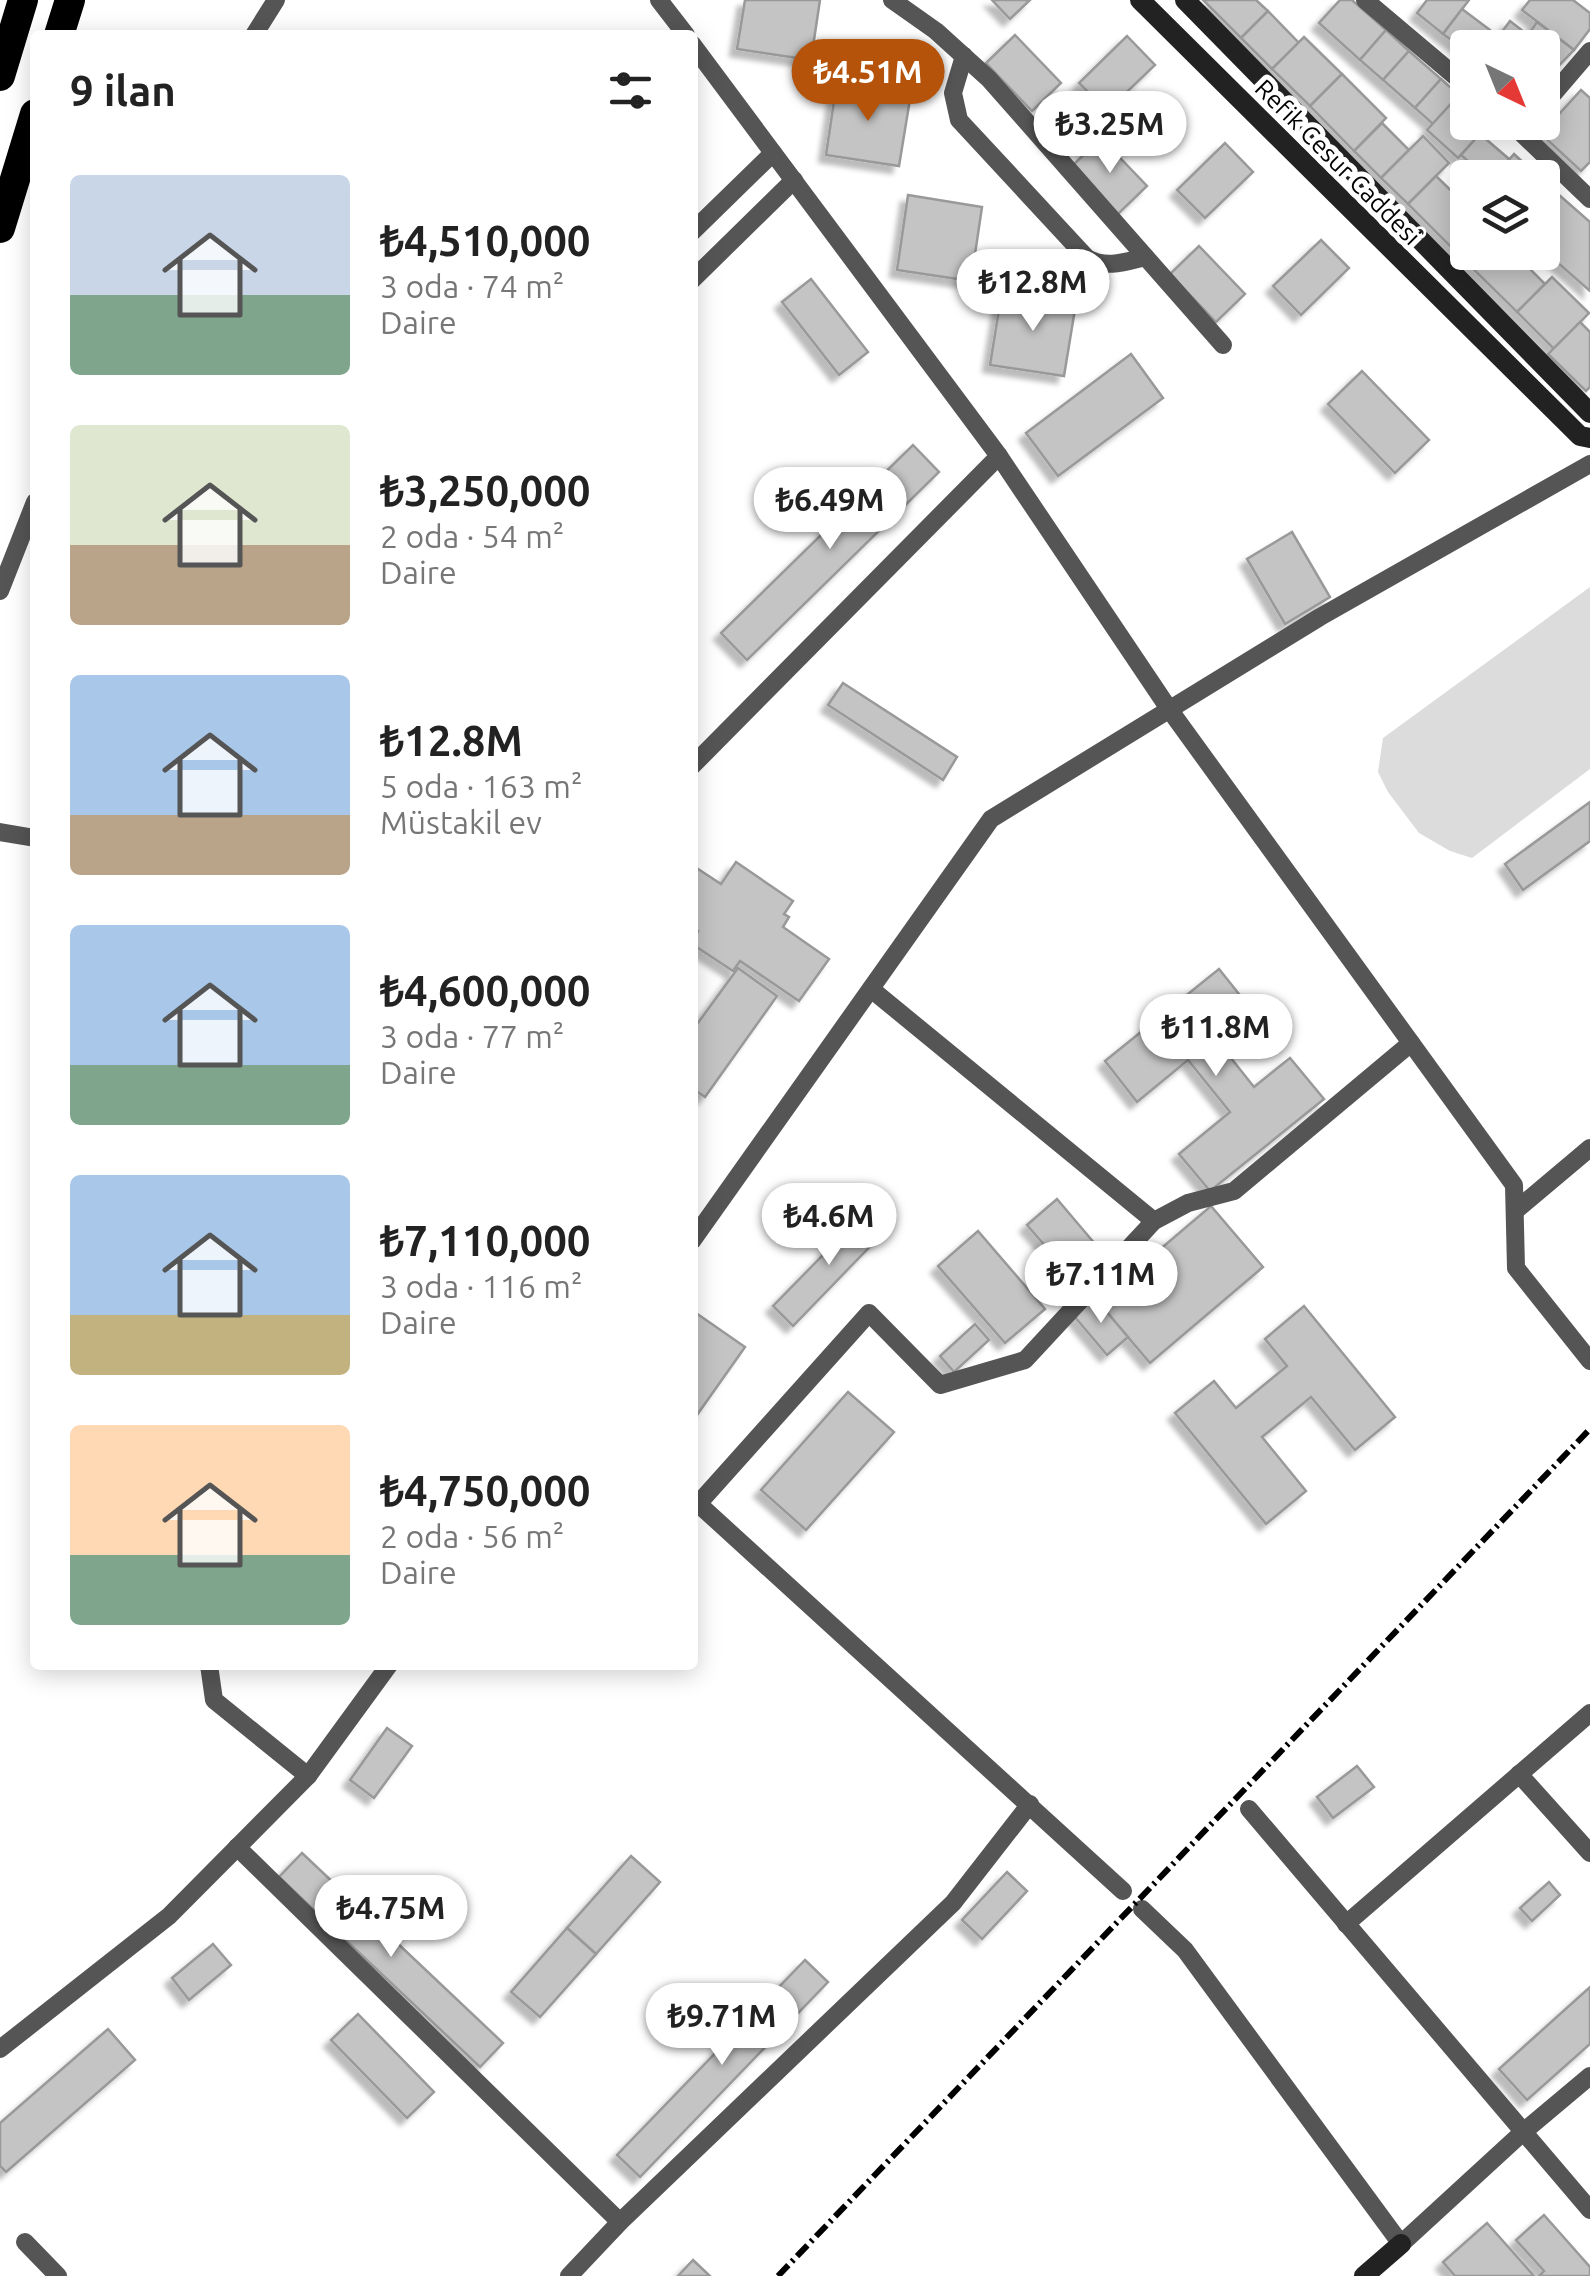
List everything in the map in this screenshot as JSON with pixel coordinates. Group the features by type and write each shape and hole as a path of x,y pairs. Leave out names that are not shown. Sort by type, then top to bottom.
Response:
{"highway":[{"path":"0,76 23,0"},
{"path":"61,30 70,0"},
{"path":"0,228 30,130"}],"street":[{"path":"257,30 276,0"},
{"path":"660,0 682,30"},
{"path":"892,0 936,30 989,79 1223,345"},
{"name":"Refik Cesur Caddesi","path":"1140,0 1580,436 1590,438"},
{"name":"Refik Cesur Caddesi","path":"1185,0 1590,413"},
{"path":"1365,0 1450,71"},
{"path":"1560,86 1590,51"},
{"path":"698,52 1000,456 1169,709 1514,1184 1516,1268 1590,1361"},
{"path":"964,56 953,93 959,120 1087,258 1097,264 1112,264 1145,257"},
{"path":"1533,140 1590,199"},
{"path":"698,226 773,152"},
{"path":"698,274 794,180"},
{"path":"698,760 1000,456"},
{"path":"698,1233 992,819 1320,617 1590,464"},
{"path":"0,591 30,515"},
{"path":"0,832 30,837"},
{"path":"871,989 1154,1221"},
{"path":"698,1498 869,1314 940,1385 1024,1360 1154,1221 1188,1204 1234,1192 1411,1042"},
{"path":"1515,1212 1590,1148"},
{"path":"698,1504 1123,1891"},
{"path":"210,1670 214,1700 308,1776"},
{"path":"0,2049 168,1916 308,1776 385,1670"},
{"path":"1346,1924 1590,1713"},
{"path":"1519,1774 1590,1853"},
{"path":"569,2276 620,2222 953,1903 1030,1804"},
{"path":"1249,1810 1590,2210"},
{"path":"237,1847 620,2222"},
{"path":"1142,1909 1185,1950 1401,2244"},
{"path":"1364,2276 1590,2076"},
{"path":"25,2242 58,2276"}],"shaded area":[{"path":"1590,587 1590,769 1472,858 1450,851 1419,833 1378,772 1383,738"}],"building":[{"path":"745,0 820,0 811,60 737,49"},
{"path":"992,0 1030,0 1010,19"},
{"path":"1203,0 1256,0 1268,11 1241,38"},
{"path":"1340,0 1352,0 1386,30 1360,60 1319,23"},
{"path":"1427,0 1469,0 1443,34 1417,13"},
{"path":"1530,0 1573,0 1590,13 1590,29 1574,50 1560,39 1560,30 1548,30 1522,10"},
{"path":"1462,9 1490,30 1450,30 1450,39 1443,34"},
{"path":"1268,11 1299,43 1272,69 1241,38"},
{"path":"1510,21 1522,30 1503,30"},
{"path":"1537,22 1548,30 1531,30"},
{"path":"1386,30 1409,51 1383,80 1360,60"},
{"path":"1015,35 1061,83 1032,111 986,63"},
{"path":"1127,36 1155,65 1107,111 1079,83"},
{"path":"1304,37 1342,74 1310,106 1272,69"},
{"path":"1560,39 1574,50 1560,64"},
{"path":"1409,51 1441,79 1415,108 1383,80"},
{"path":"1342,74 1386,118 1354,151 1310,106"},
{"path":"1441,79 1450,87 1450,105 1433,124 1415,108"},
{"path":"837,81 911,93 899,166 826,155"},
{"path":"1581,90 1590,98 1590,162 1581,171 1547,140 1560,140 1560,113"},
{"path":"1450,105 1450,140 1474,140 1458,158 1427,130"},
{"path":"1382,123 1409,150 1381,178 1354,151"},
{"path":"1423,136 1449,163 1408,204 1381,178"},
{"path":"1101,138 1147,186 1118,214 1072,166"},
{"path":"1475,140 1487,140 1509,159 1467,160 1461,155"},
{"path":"1225,143 1253,172 1205,218 1177,190"},
{"path":"1436,176 1450,190 1450,246 1408,204"},
{"path":"908,195 982,207 971,281 897,270"},
{"path":"1560,196 1590,222 1590,291 1560,265"},
{"path":"1321,240 1349,268 1301,315 1273,286"},
{"path":"1199,246 1245,294 1216,322 1170,274"},
{"path":"1474,270 1531,270 1545,284 1517,312"},
{"path":"1552,277 1589,313 1554,349 1517,312"},
{"path":"811,279 868,352 839,375 782,302"},
{"path":"1002,291 1076,303 1064,376 990,365"},
{"path":"1580,322 1590,332 1590,387 1586,391 1548,354"},
{"path":"1131,354 1163,398 1058,476 1026,433"},
{"path":"1362,371 1429,440 1395,473 1328,404"},
{"path":"913,445 939,472 747,660 721,633"},
{"path":"1292,532 1330,597 1285,624 1247,559"},
{"path":"843,683 957,757 943,780 828,705"},
{"path":"1590,802 1590,841 1523,890 1505,864"},
{"path":"736,862 793,901 784,914 789,917 783,927 829,959 799,1001 740,961 733,971 698,948 698,869 721,884"},
{"path":"738,968 777,996 705,1097 698,1092 698,1023"},
{"path":"1219,969 1251,1009 1215,1038 1254,1087 1290,1058 1324,1099 1210,1191 1179,1154 1230,1112 1188,1060 1137,1102 1105,1061"},
{"path":"1057,1199 1096,1245 1066,1270 1027,1225"},
{"path":"1211,1206 1263,1267 1150,1363 1098,1302"},
{"path":"866,1211 886,1230 793,1326 773,1306"},
{"path":"978,1231 1045,1309 1005,1343 938,1266"},
{"path":"1095,1298 1128,1337 1107,1355 1074,1316"},
{"path":"1304,1306 1395,1417 1355,1450 1311,1397 1262,1437 1306,1491 1266,1524 1175,1413 1214,1381 1236,1408 1287,1366 1265,1339"},
{"path":"698,1314 745,1347 698,1414"},
{"path":"975,1324 989,1340 954,1372 940,1356"},
{"path":"848,1392 894,1432 806,1530 761,1490"},
{"path":"387,1728 412,1746 374,1798 350,1780"},
{"path":"1357,1766 1374,1787 1333,1818 1317,1797"},
{"path":"302,1853 503,2043 480,2067 279,1877"},
{"path":"631,1856 660,1882 596,1954 567,1928"},
{"path":"1007,1872 1027,1891 982,1939 962,1920"},
{"path":"1549,1882 1560,1895 1532,1921 1520,1908"},
{"path":"567,1928 596,1954 540,2017 511,1992"},
{"path":"213,1944 231,1965 189,2000 172,1978"},
{"path":"805,1960 828,1982 640,2177 617,2155"},
{"path":"1590,1987 1590,2044 1527,2100 1499,2069"},
{"path":"358,2014 434,2092 407,2118 331,2040"},
{"path":"108,2029 135,2060 6,2172 0,2166 0,2123"},
{"path":"1544,2215 1590,2267 1590,2276 1539,2276 1544,2271 1516,2240"},
{"path":"1487,2223 1534,2276 1455,2276 1443,2262"},
{"path":"693,2260 710,2276 678,2276"}],"railway":[{"path":"778,2276 1590,1429"}]}
